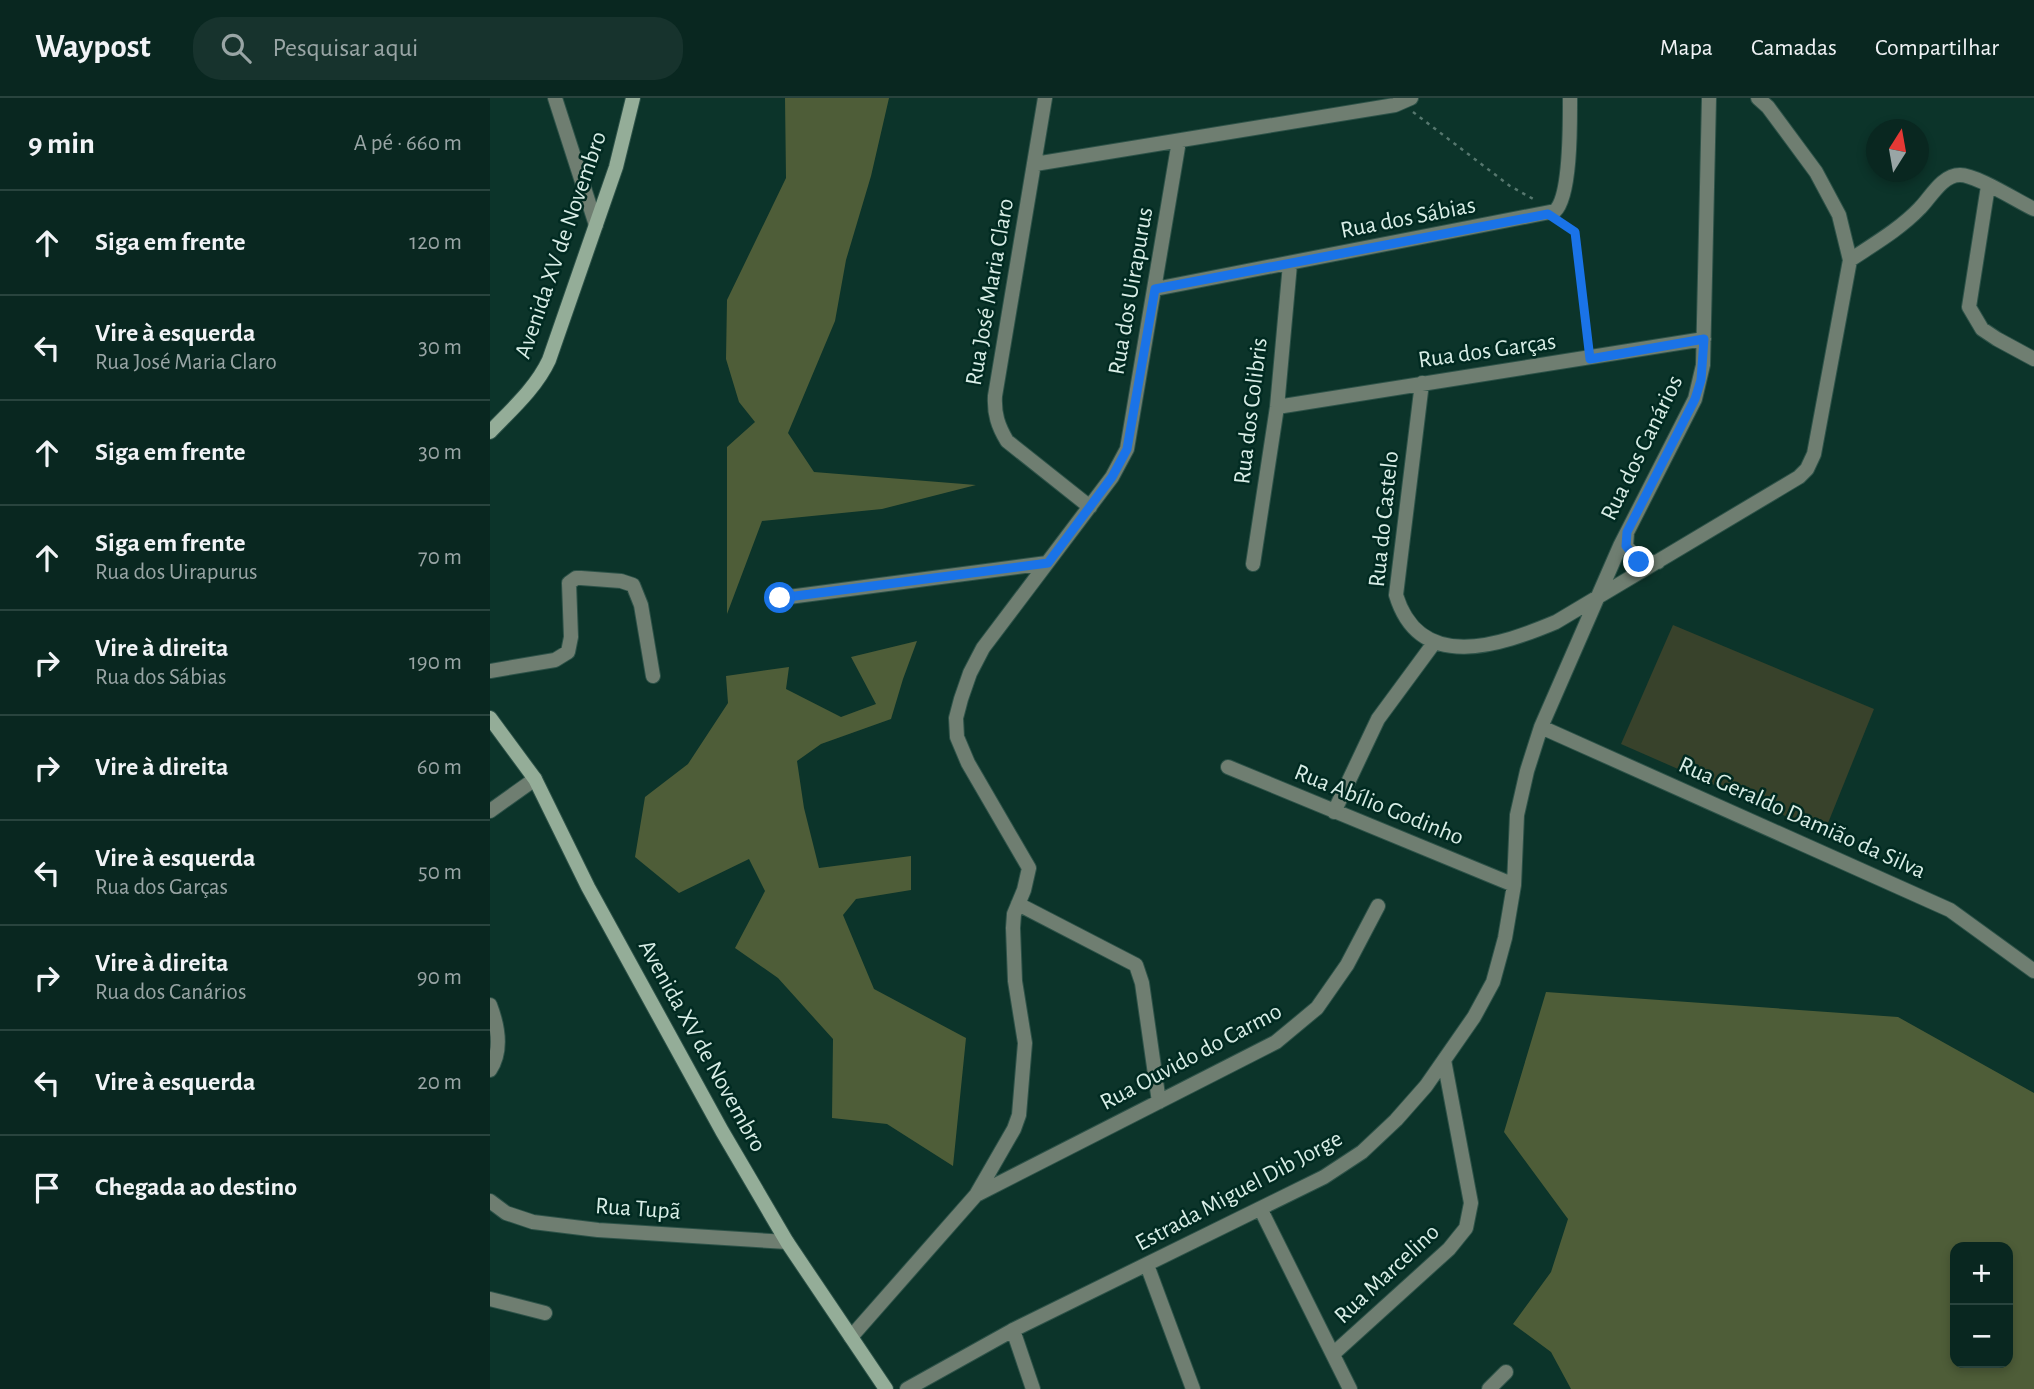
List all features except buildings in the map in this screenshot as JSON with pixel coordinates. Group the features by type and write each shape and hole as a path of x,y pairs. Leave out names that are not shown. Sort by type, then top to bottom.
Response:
{"street":[{"path":"555,98 596,225"},
{"name":"Avenida XV de Novembro","path":"490,432 543,372 561,329 617,167 633,98"},
{"name":"Rua José Maria Claro","path":"1045,98 995,396 995,410 999,428 1007,440 1090,507"},
{"path":"1377,98 1403,102"},
{"path":"1552,213 1562,201 1566,183 1570,98"},
{"name":"Rua dos Canários","path":"1595,601 1695,399 1701,380 1709,98"},
{"path":"1334,812 1378,719 1434,643 1469,647 1514,639 1556,622 1785,487 1807,469 1814,454 1850,260 1839,215 1816,172 1768,107 1758,98"},
{"path":"1035,164 1403,102"},
{"name":"Rua dos Uirapurus","path":"1090,507 1112,477 1127,449 1179,141"},
{"path":"1850,260 1897,229 1920,208 1937,187 1950,178 1963,175 2034,209"},
{"path":"1988,186 1969,306 1982,329 2034,359"},
{"name":"Rua dos Sábias","path":"1155,289 1552,213"},
{"name":"Rua dos Colibris","path":"1253,564 1277,407 1290,264"},
{"name":"Rua dos Garças","path":"1277,407 1704,339"},
{"name":"Rua do Castelo","path":"1422,383 1396,595 1401,610 1412,626 1434,643"},
{"path":"851,1338 976,1195 1020,1115 1025,1043 1015,981 1013,928 1029,868 968,764 957,737 956,718 970,673 983,648 1090,507"},
{"path":"1627,532 1626,546 1639,562 1660,562"},
{"path":"780,598 1048,563"},
{"path":"490,671 555,660 568,652 571,637 569,583 576,578 621,581 633,585 641,605 653,676"},
{"name":"Estrada Miguel Dib Jorge","path":"907,1389 1013,1330 1324,1177 1362,1152 1396,1120 1444,1060 1474,1017 1493,982 1505,938 1514,885 1517,815 1527,771 1541,727 1595,601"},
{"name":"Avenida XV de Novembro","path":"490,718 535,779 588,887 722,1131 788,1242 886,1389"},
{"name":"Rua Geraldo Damião da Silva","path":"1541,727 1950,910 2034,971"},
{"name":"Rua Abílio Godinho","path":"1228,767 1514,885"},
{"path":"490,811 535,779"},
{"path":"1018,904 1134,963 1140,972 1142,983 1159,1102"},
{"name":"Rua Ouvido do Carmo","path":"976,1195 1276,1042 1317,1008 1347,965 1378,906"},
{"path":"490,1006 499,1049 490,1070"},
{"name":"Rua Marcelino","path":"1333,1354 1449,1249 1466,1228 1471,1203 1444,1060"},
{"name":"Rua Tupã","path":"490,1201 506,1213 545,1223 598,1230 788,1242"},
{"path":"1261,1210 1350,1389"},
{"path":"1147,1265 1193,1389"},
{"path":"490,1299 545,1313"},
{"path":"1013,1330 1033,1389"},
{"path":"1489,1389 1506,1372"}],"path":[{"path":"1403,102 1510,186 1552,213 1575,232 1590,359"}],"green space":[{"path":"785,98 889,98 871,176 846,260 835,321 788,433 814,472 976,485 882,509 762,521 727,614 727,447 755,422 739,402 726,359 727,300 786,178"},
{"path":"1673,625 1874,709 1824,833 1621,744"},
{"path":"917,641 891,719 821,744 797,761 804,808 819,868 911,856 911,890 856,899 843,915 874,989 966,1038 953,1166 887,1124 832,1118 833,1039 778,978 735,948 765,891 749,859 679,893 635,857 645,797 688,764 728,703 726,676 789,667 786,689 841,717 876,704 851,657"},
{"path":"1546,992 1898,1017 2034,1093 2034,1389 1571,1389 1551,1352 1513,1324 1551,1272 1568,1219 1504,1132"}],"route":[{"path":"780,598 1048,563 1112,477 1127,449 1155,289 1548,214 1575,232 1590,359 1704,339 1701,380 1695,399 1627,532 1626,546 1639,562"}]}
